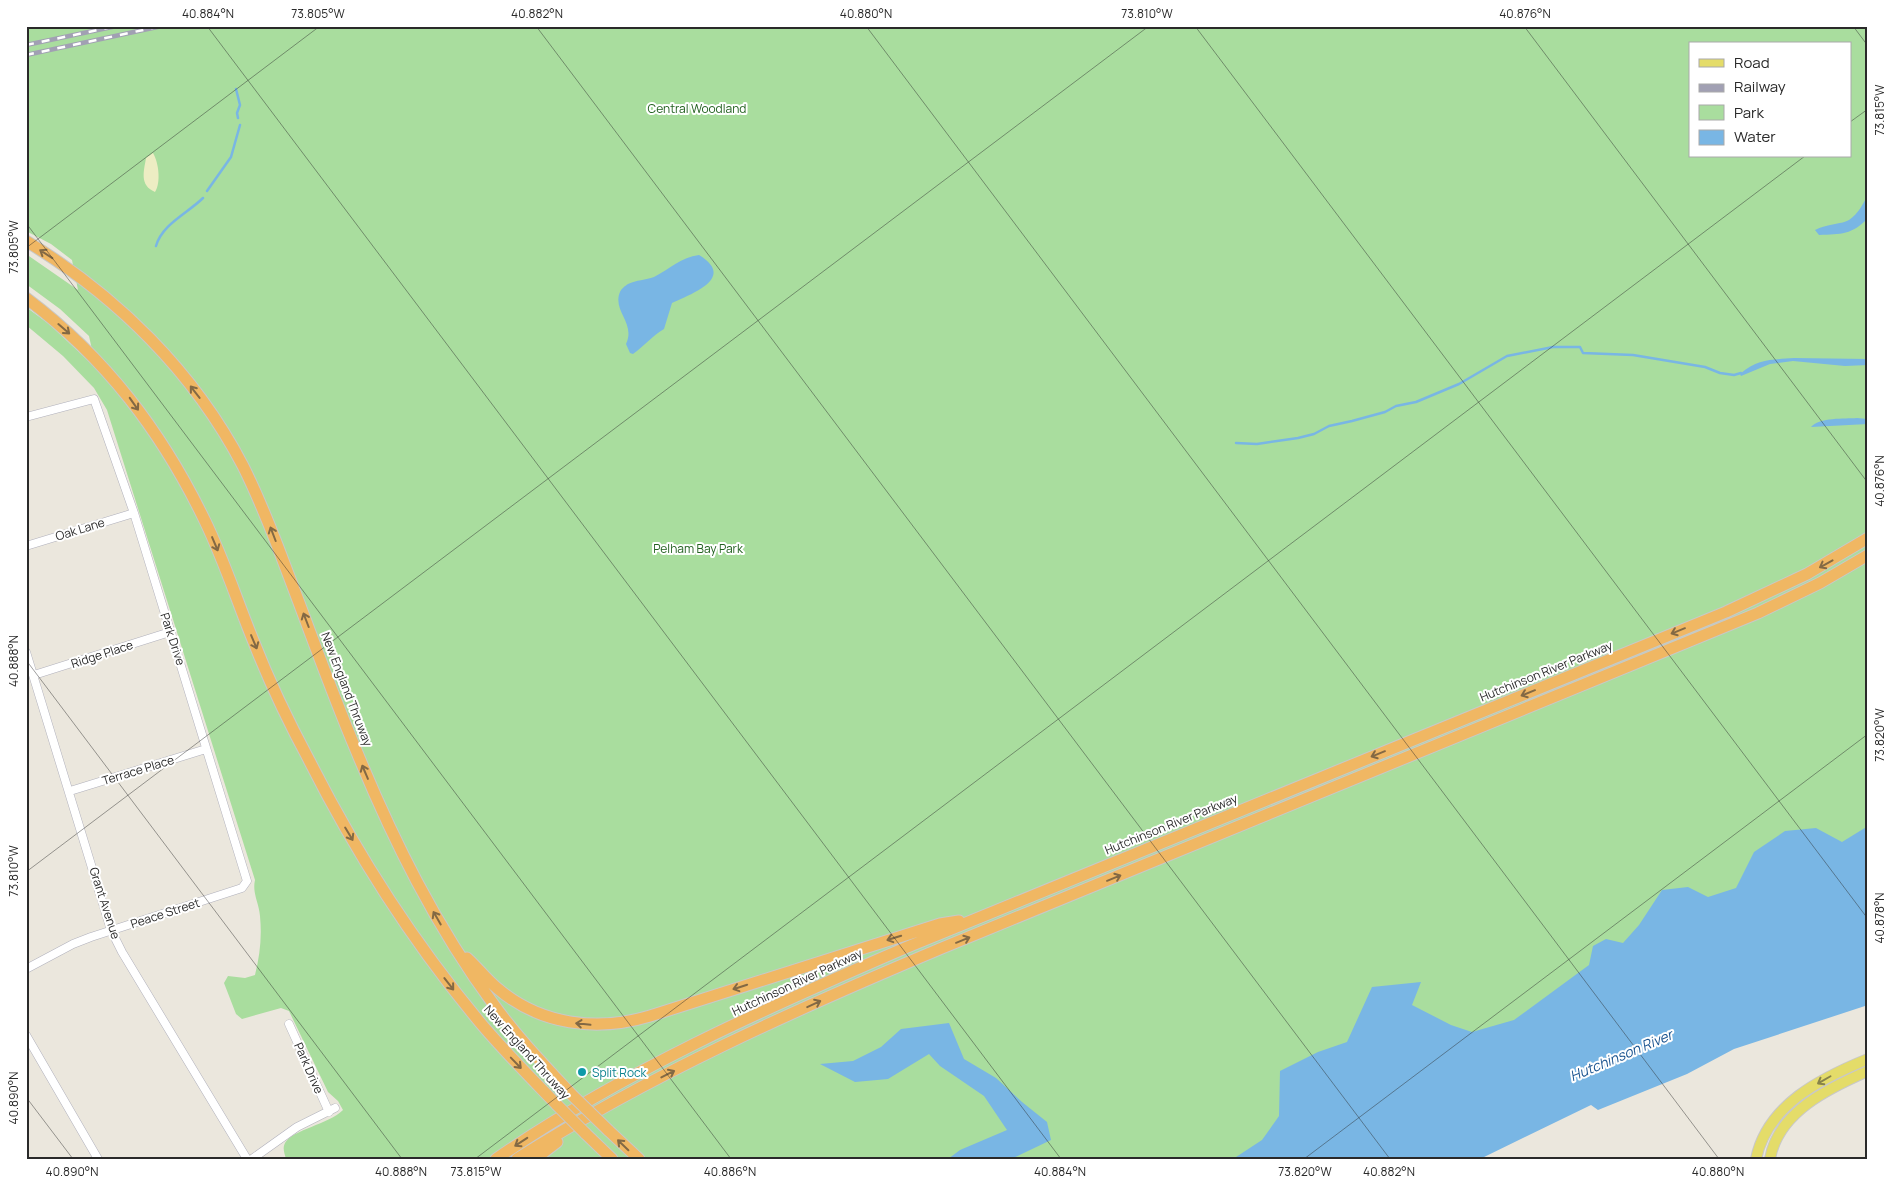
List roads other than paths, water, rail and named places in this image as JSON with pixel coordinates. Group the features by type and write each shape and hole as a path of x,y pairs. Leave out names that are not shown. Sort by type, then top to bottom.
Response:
{"highway":[{"name":"New England Thruway","path":"26,242 94,288 137,325 176,368 202,401 227,439 262,505 340,712 380,804 420,887 453,944 494,1005 572,1095 639,1159"},
{"name":"New England Thruway","path":"26,298 62,326 104,366 126,393 171,457 206,523 254,642 289,720 361,855 404,922 452,988 500,1045 611,1158"},
{"name":"Hutchinson River Parkway","path":"496,1159 587,1102 710,1037 843,975 1756,599 1807,574 1868,538"},
{"path":"517,1159 588,1116 713,1051 848,988 1758,613 1800,594 1868,555"},
{"path":"453,944 495,987 522,1006 545,1016 566,1022 587,1025 609,1025 645,1018 940,924 976,919"},
{"path":"535,1159 588,1116"}],"main road":[{"path":"1756,1159 1763,1135 1777,1114 1824,1080 1868,1059"},
{"path":"1770,1159 1778,1137 1800,1109 1836,1086 1868,1071"}],"street":[{"name":"Park Drive","path":"26,417 94,399 134,513 247,881"},
{"name":"Oak Lane","path":"26,546 134,513"},
{"name":"Ridge Place","path":"34,675 170,632"},
{"name":"Grant Avenue","path":"26,652 112,930 122,952 247,1159"},
{"name":"Terrace Place","path":"70,791 206,749"},
{"name":"Peace Street","path":"26,969 73,944 242,888 247,881"},
{"name":"Park Drive","path":"252,1159 297,1127 332,1110 289,1024"},
{"path":"26,1035 98,1159"}],"water":[{"path":"1868,194 1868,218 1857,228 1846,232 1819,235 1815,230 1852,218 1863,205"},
{"path":"699,255 710,263 713,271 712,278 699,290 672,303 664,329 633,354 630,353 626,344 628,330 618,299 621,290 628,284 654,277 681,261"},
{"path":"1794,358 1868,359 1868,365 1845,366 1793,361 1770,364 1741,376 1740,374 1759,362"},
{"path":"1868,419 1868,424 1811,427 1826,420"},
{"name":"Hutchinson River","path":"1868,826 1868,1005 1734,1049 1687,1074 1598,1110 1591,1105 1480,1159 1233,1159 1262,1140 1279,1116 1280,1071 1318,1052 1347,1042 1372,987 1421,982 1412,1005 1451,1025 1472,1032 1514,1020 1589,965 1593,946 1606,939 1623,943 1639,925 1662,890 1688,887 1708,897 1736,888 1754,852 1785,831 1816,828 1842,842"},
{"path":"949,1023 964,1059 996,1078 1047,1122 1051,1140 1011,1159 948,1159 960,1150 1007,1130 984,1096 940,1066 929,1054 888,1079 855,1082 820,1064 853,1061 881,1047 901,1029"}],"waterway":[{"path":"236,89 240,105 237,113 238,118"},
{"path":"207,191 231,157 240,125"},
{"path":"156,246 164,231 203,198"},
{"path":"1236,443 1257,444 1314,434 1329,426 1416,402 1459,384 1507,356 1553,347 1580,347 1583,353 1633,355 1705,367 1720,373 1734,375 1741,373"}],"railway":[{"path":"26,45 117,26"},
{"path":"26,55 162,26"}],"place":[{"name":"Split Rock","path":"582,1072"}],"park label":[{"name":"Central Woodland","path":"697,108"},
{"name":"Pelham Bay Park","path":"698,548"}]}
